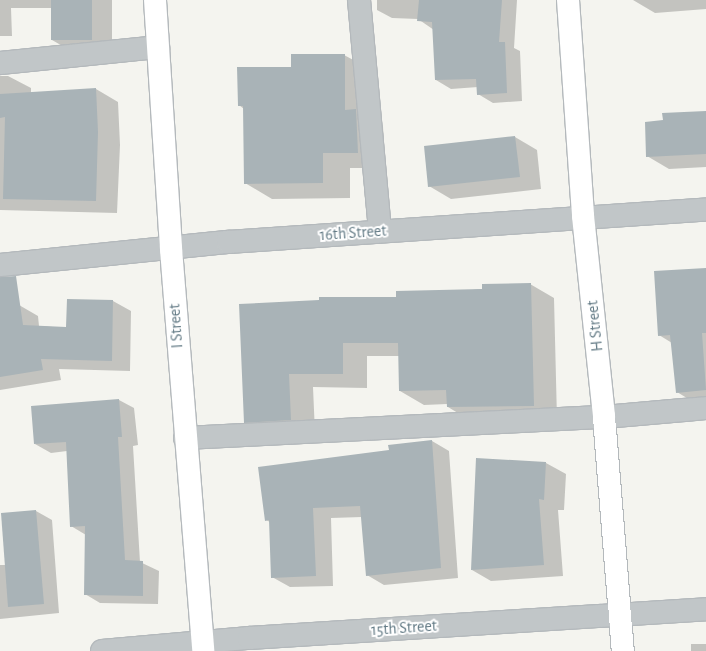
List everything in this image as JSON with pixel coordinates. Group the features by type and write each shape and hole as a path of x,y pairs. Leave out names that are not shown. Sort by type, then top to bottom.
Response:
{"main road":[{"name":"I Street","path":"155,0 185,438 203,647"},
{"name":"H Street","path":"568,0 583,216 604,417 623,651"}],"street":[{"path":"359,0 380,231"},
{"path":"0,63 158,46"},
{"name":"16th Street","path":"0,265 171,249 228,242 706,208"},
{"path":"185,438 604,417 706,408"},
{"name":"15th Street","path":"102,651 203,647 706,609"}],"building":[{"path":"51,0 92,0 92,40 51,40"},
{"path":"419,0 502,0 499,42 505,42 507,93 477,95 476,79 435,80 432,22 417,21"},
{"path":"291,54 345,54 345,110 356,109 358,153 323,153 323,183 244,184 243,106 238,106 237,67 291,67"},
{"path":"96,88 98,132 96,201 3,199 5,117 0,118 0,94"},
{"path":"706,111 706,154 646,157 645,122 663,120 662,113"},
{"path":"515,136 520,177 428,187 424,146"},
{"path":"706,268 706,333 702,333 706,390 676,393 670,335 658,336 654,271"},
{"path":"16,276 23,325 66,327 67,299 113,300 112,361 41,359 43,370 0,377 0,277"},
{"path":"531,283 534,406 447,407 446,390 399,391 398,343 343,343 343,374 289,374 291,420 244,423 239,304 319,300 319,297 396,297 396,291 482,289 482,284"},
{"path":"119,399 122,437 118,437 125,560 143,561 143,596 84,595 85,526 70,527 66,442 34,444 31,406"},
{"path":"432,440 441,568 366,576 360,506 313,508 316,576 271,578 269,520 265,521 258,467 389,450 388,445"},
{"path":"476,458 546,462 544,500 539,499 544,565 471,570"},
{"path":"36,510 44,604 8,607 1,513"}]}
